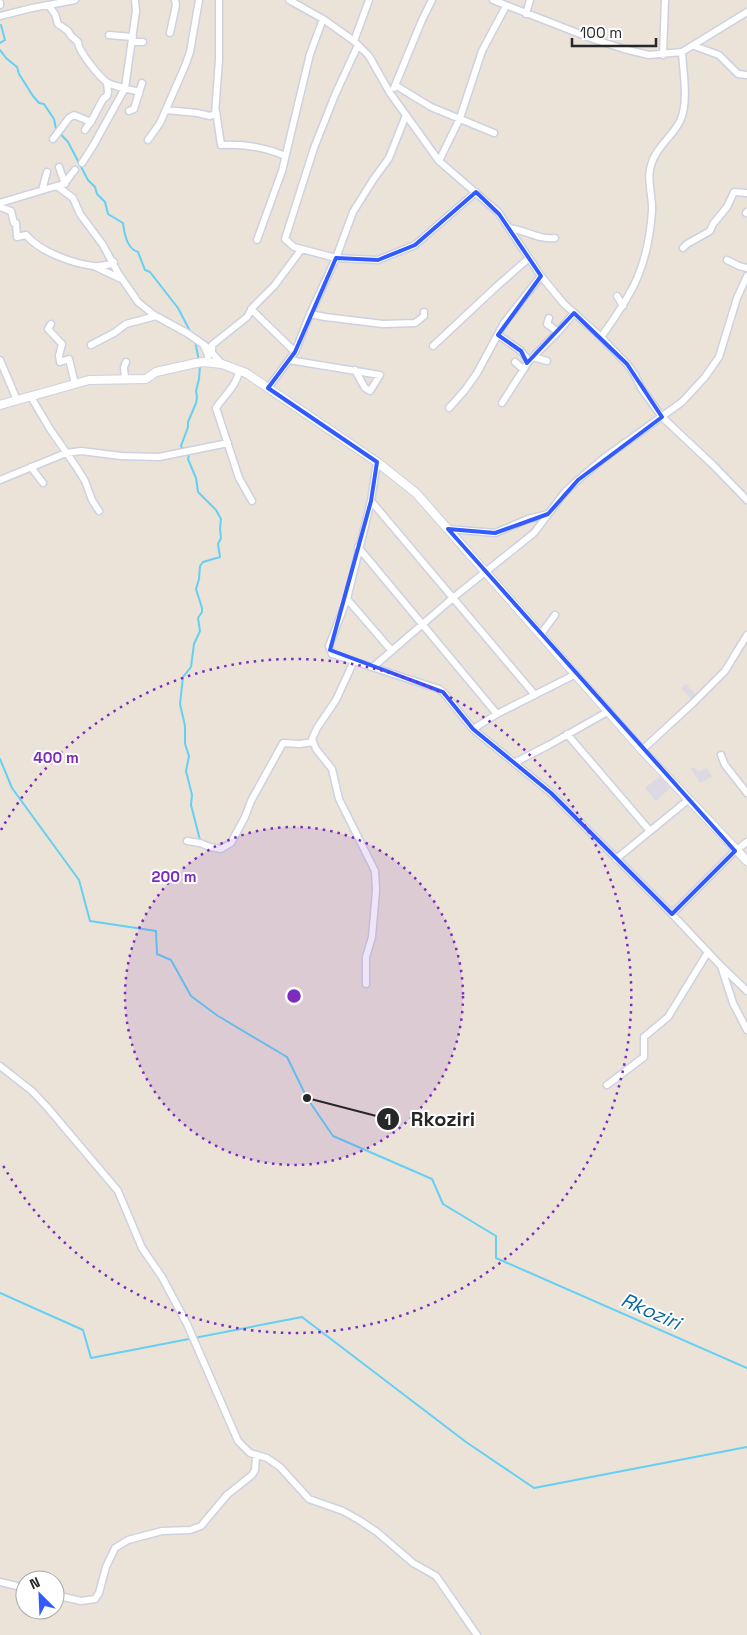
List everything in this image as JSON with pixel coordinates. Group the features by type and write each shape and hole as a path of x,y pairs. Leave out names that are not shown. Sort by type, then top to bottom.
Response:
{"street":[{"path":"0,16 75,0"},
{"path":"82,163 125,88 136,0"},
{"path":"170,33 176,5 175,0"},
{"path":"148,140 156,131 190,52 199,0"},
{"path":"166,110 197,112 210,116 216,114 219,60 219,0"},
{"path":"289,0 323,19 356,43 369,56 390,93 439,161 498,212 541,276 564,304 601,336 627,364 641,388 662,417 747,500"},
{"path":"369,0 356,43 314,148 285,239 288,243 301,250 336,258 378,260 415,245 476,192"},
{"path":"390,93 396,85 432,0"},
{"path":"493,0 526,14 624,49 649,55 682,52 747,12"},
{"path":"526,14 530,0"},
{"path":"663,55 665,0"},
{"path":"50,6 58,24 78,42 83,56 107,83 139,94"},
{"path":"439,161 460,118 482,51 506,6"},
{"path":"257,240 282,171 310,54 323,19"},
{"path":"109,35 143,42"},
{"path":"694,46 719,55 738,74 747,75"},
{"path":"601,336 623,306 641,271 650,234 653,203 649,182 650,165 663,141 680,122 685,105 682,52"},
{"path":"85,130 108,92 107,83"},
{"path":"129,111 134,110 142,83"},
{"path":"396,85 431,107 494,134"},
{"path":"216,109 221,145 262,148 285,156"},
{"path":"53,139 69,118 74,115 91,122"},
{"path":"268,388 294,352 336,258 353,212 389,158 406,115"},
{"path":"59,167 66,192"},
{"path":"0,205 65,184 76,170"},
{"path":"42,190 47,172"},
{"path":"57,186 72,198 80,214 103,245 138,302 156,316 203,344 211,350 222,364"},
{"path":"683,248 710,231 713,224 727,207 734,192 747,193"},
{"path":"11,200 11,211 14,223 16,223 17,237 26,235 34,243 51,253 121,277"},
{"path":"0,205 11,211"},
{"path":"509,228 520,229 544,240 554,238"},
{"path":"211,350 212,345 247,317 251,309 274,286 301,250"},
{"path":"434,346 529,258"},
{"path":"728,260 747,268"},
{"path":"94,267 114,262"},
{"path":"449,408 477,373 504,323 541,276"},
{"path":"373,667 454,597 534,533 565,492 578,480 604,458 682,402 705,377 719,357 737,298 747,276"},
{"path":"618,296 623,306"},
{"path":"251,309 294,352"},
{"path":"310,314 382,324 415,323 424,316 424,312"},
{"path":"502,403 531,359 574,313"},
{"path":"91,345 114,333 126,324 156,316"},
{"path":"549,318 547,324 558,332"},
{"path":"51,324 48,330 62,344 60,362 68,359 75,384"},
{"path":"498,335 531,359 547,361"},
{"path":"203,344 208,355 208,362"},
{"path":"0,360 17,400"},
{"path":"289,360 355,370"},
{"path":"125,380 124,367 126,362"},
{"path":"515,362 523,369"},
{"path":"0,405 89,380 146,379 156,372 196,363 222,364 239,370 377,462 416,493 642,750 747,862"},
{"path":"239,370 239,374 231,389 216,408 242,485 252,501"},
{"path":"31,397 85,481 92,500 99,511"},
{"path":"0,480 66,453 81,451 121,456 159,457 228,443"},
{"path":"377,462 371,501 358,547 347,599 329,646 332,654 439,689 448,697 473,728 551,793 747,991"},
{"path":"31,467 43,483"},
{"path":"371,501 535,695"},
{"path":"448,529 495,533 528,519 548,514"},
{"path":"358,547 497,714"},
{"path":"347,599 391,650"},
{"path":"541,634 555,615"},
{"path":"642,750 725,671 747,635"},
{"path":"354,661 336,700 313,736 313,742 316,749 332,769 339,799 375,872 376,891 372,937 366,957 366,984"},
{"path":"473,728 576,674"},
{"path":"514,763 609,711"},
{"path":"568,734 650,831"},
{"path":"186,841 221,849 231,843 251,801 284,743 300,744 313,742"},
{"path":"721,755 725,765 747,792"},
{"path":"616,859 688,800"},
{"path":"672,914 747,842"},
{"path":"607,1085 644,1057 644,1037 668,1017 708,952"},
{"path":"721,966 733,1003 747,1030"},
{"path":"0,1066 32,1091 118,1191 142,1248 162,1277 190,1331 238,1441 250,1453 267,1458 280,1468 309,1499 342,1511 359,1520 378,1532 413,1563 436,1576 478,1635"},
{"path":"65,1597 81,1601 95,1599 98,1596 106,1567 115,1548 121,1543 162,1531 190,1530 201,1526 227,1495 252,1475 256,1456"},
{"path":"0,1582 15,1586"}],"highlighted area":[{"path":"476,192 499,214 541,276 498,335 521,351 527,363 574,313 627,364 662,417 578,480 548,514 495,533 448,529 735,851 672,914 551,793 473,729 443,692 330,650 371,501 377,462 268,388 295,352 336,258 378,260 415,245"}],"shaded area":[{"path":"686,684 697,696 692,700 681,688"},
{"path":"694,767 698,772 707,768 712,777 700,783 691,769"},
{"path":"660,776 670,788 656,801 645,788"}],"waterway":[{"path":"0,43 5,40 1,25"},
{"path":"0,50 17,67 19,74 33,96 39,103 44,104 54,119 56,129 68,142 88,180 105,202 108,214 123,223 129,244 138,252 145,270 150,272 178,308 191,333"},
{"path":"195,341 199,361"},
{"path":"185,449 181,446 196,403 200,366"},
{"path":"189,454 188,459 196,478 198,492 216,510 221,519 221,538 218,544 220,557 203,562 200,566 196,589 202,608 198,618 200,631 194,644 191,667 183,677 180,704 185,726 185,744 189,756 186,771 192,795 191,805 200,840"},
{"name":"Rkoziri","path":"0,759 12,788 79,880 90,921 156,931 157,954 171,960 191,996 218,1016 287,1057 307,1098 333,1136 432,1179 443,1204 496,1236 496,1258 747,1368"},
{"path":"0,1293 83,1330 91,1358 302,1317 466,1442 534,1488 747,1447"}],"place":[{"name":"Rkoziri","path":"307,1098"}]}
